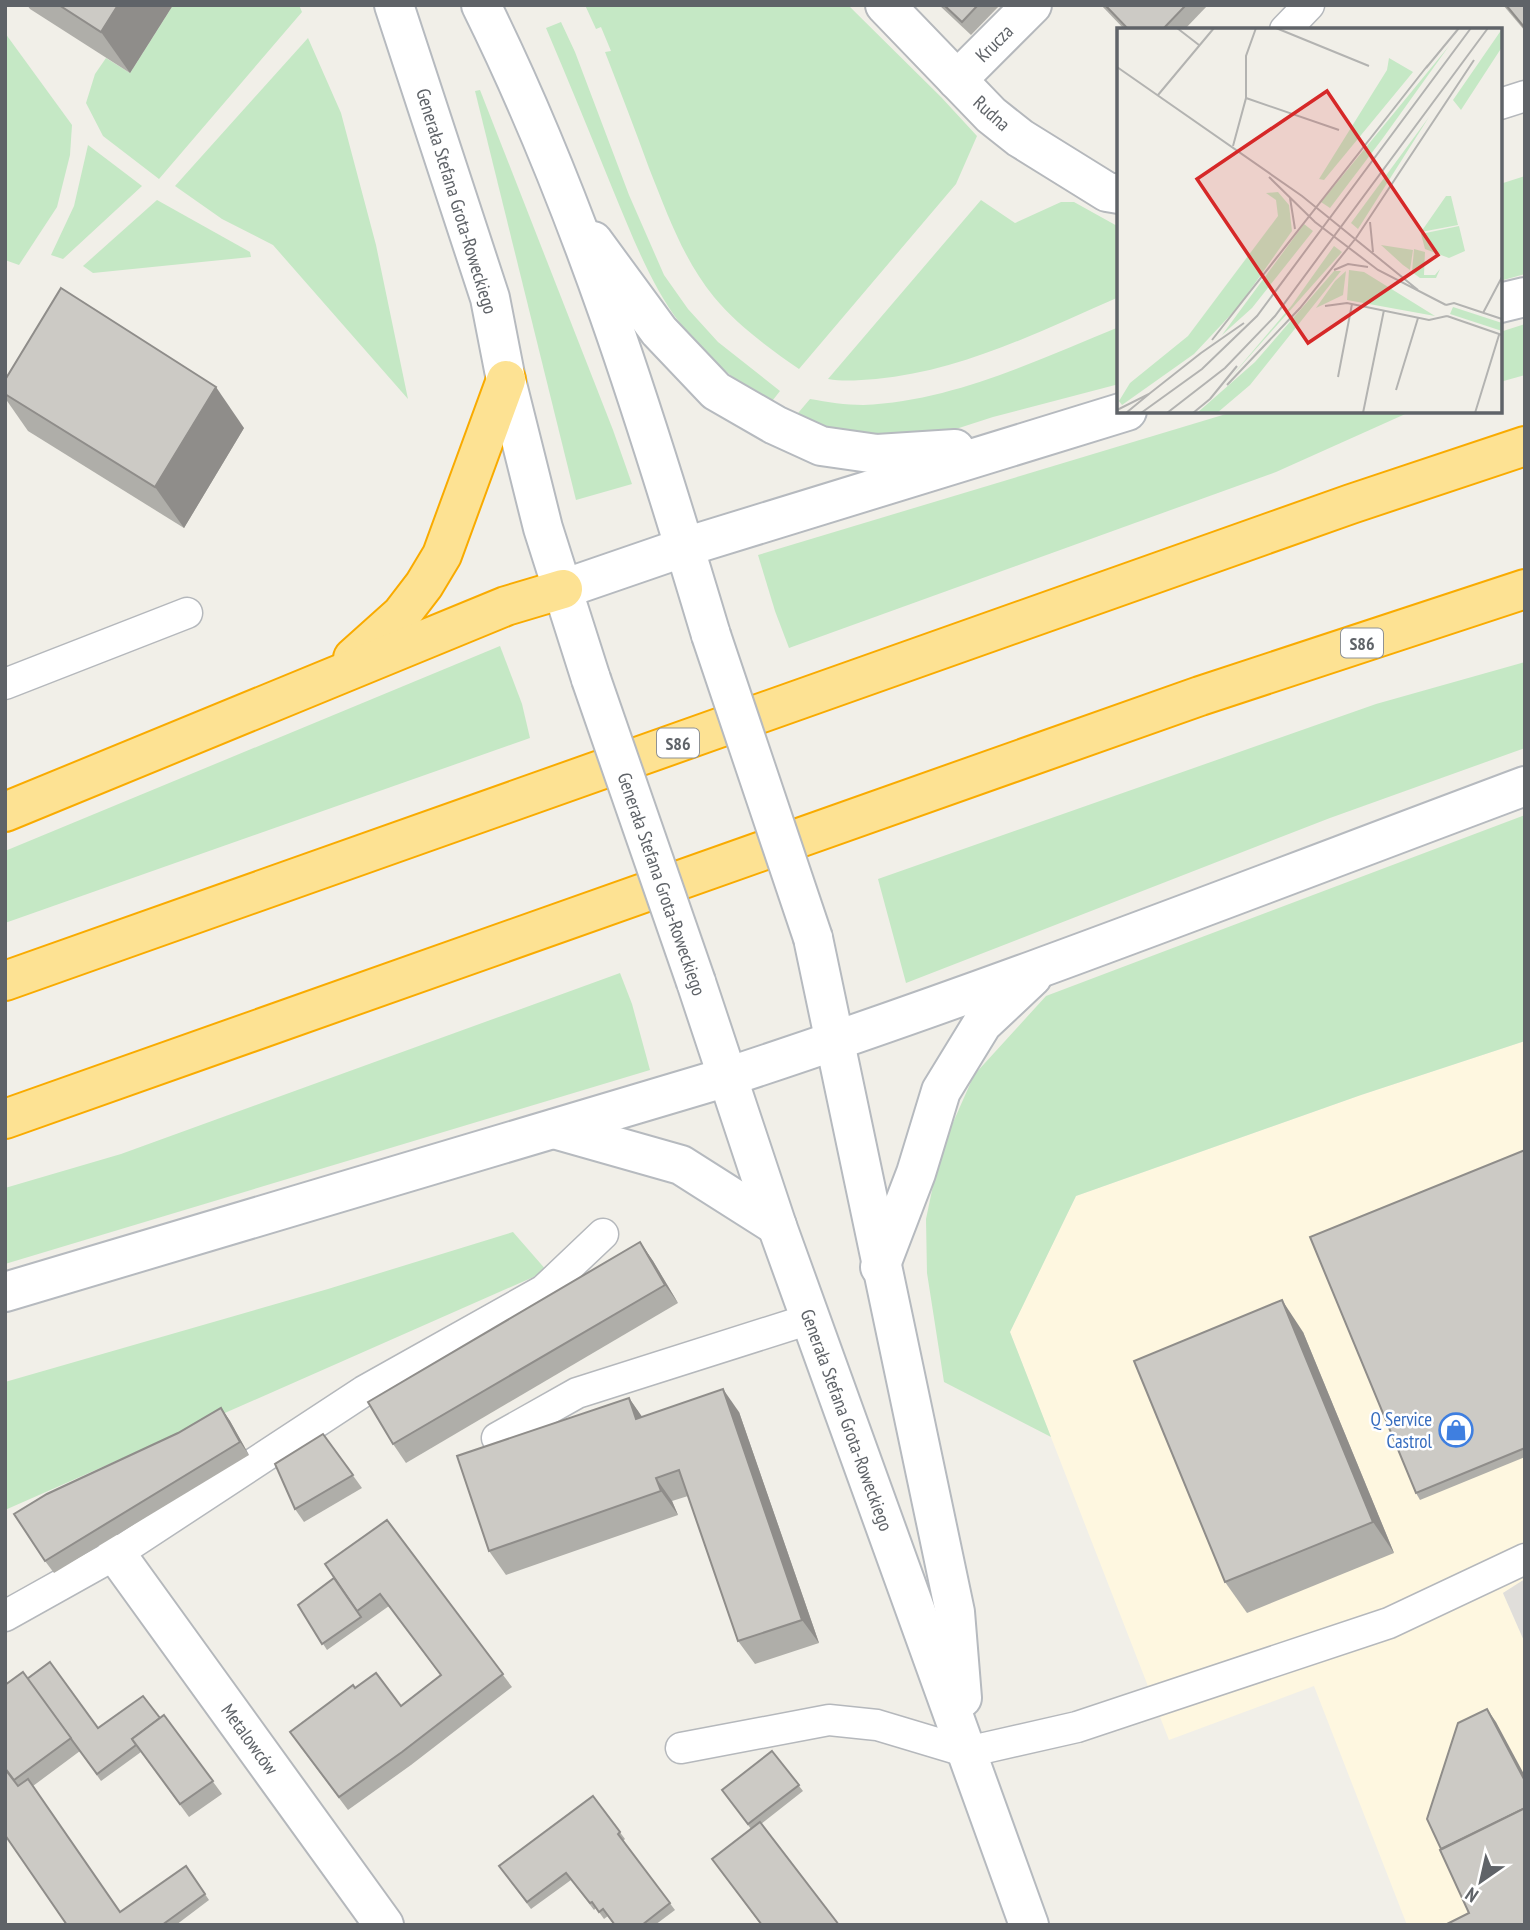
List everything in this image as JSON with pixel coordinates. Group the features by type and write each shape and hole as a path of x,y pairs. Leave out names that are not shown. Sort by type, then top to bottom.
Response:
{"highway":[{"path":"334,676 401,615 443,555 506,380"},
{"name":"S86","path":"5,981 1351,504 1525,446"},
{"path":"5,812 506,606 563,589"},
{"name":"S86","path":"5,1119 1200,696 1525,589"}],"street":[{"name":"Generała Stefana Grota-Roweckiego","path":"394,5 490,298 506,380 543,528 591,679 696,982 776,1226 1029,1925"},
{"name":"Generała Stefana Grota-Roweckiego","path":"481,5 504,52 571,210 647,429 711,635 813,938 954,1612 967,1752"},
{"name":"Rudna","path":"885,5 991,115 1020,138 1107,191 1117,194"},
{"name":"Krucza","path":"957,80 1032,5"},
{"path":"571,210 659,331 716,391 775,425 821,446 877,454 1016,445"},
{"path":"1502,303 1525,297"},
{"path":"563,589 685,547 1120,413"},
{"path":"5,1292 727,1077 833,1042 1042,967 1525,786"},
{"path":"880,1267 916,1173 941,1091 982,1024 1042,967"},
{"path":"554,1129 681,1165 776,1226"},
{"name":"Metalowców","path":"116,1554 384,1925"}],"lane":[{"path":"1287,28 1309,5"},
{"path":"1502,103 1525,96"},
{"path":"5,684 187,613"},
{"path":"5,1616 116,1554 364,1391 544,1290 603,1234"},
{"path":"497,1438 577,1394 810,1319"},
{"path":"681,1748 829,1720 877,1725 967,1752 1077,1727 1389,1623 1525,1559"}],"shaded area":[{"path":"1525,1041 1525,1579 1503,1593 1525,1643 1525,1925 1407,1925 1314,1686 1169,1740 1010,1332 1076,1196 1361,1095"},
{"path":"1525,1579 1525,1643 1503,1593"}],"green space":[{"path":"173,5 299,5 302,12 159,179 103,136 86,103 95,74 106,58 130,73"},
{"path":"585,5 848,5 977,136 956,184 799,369 743,327 714,297 693,267 649,168 605,52 611,51 601,27 596,29"},
{"path":"561,22 629,195 664,275 688,309 718,342 780,391 769,405 733,377 700,346 680,323 660,293 634,241 546,28"},
{"path":"5,33 72,125 70,155 57,207 19,265 5,260"},
{"path":"308,38 341,113 376,245 408,399 273,245 222,219 175,186"},
{"path":"480,90 632,484 576,500 475,91"},
{"path":"88,145 142,186 63,259 51,255 74,206"},
{"path":"1525,176 1525,274 1502,280 1502,183"},
{"path":"157,200 250,252 251,257 93,273 83,266"},
{"path":"981,200 1015,223 1061,202 1074,202 1117,226 1117,298 1001,348 940,368 876,379 828,379"},
{"path":"1525,324 1525,375 1502,381 1502,331"},
{"path":"1117,328 1117,385 993,417 928,438 866,440 793,419 810,399 863,405 897,402 962,387 1026,365"},
{"path":"1229,413 1408,413 1276,472 789,648 758,555"},
{"path":"500,646 522,704 530,738 5,923 5,851"},
{"path":"1525,662 1525,748 1330,818 906,983 878,879 1376,704"},
{"path":"1525,815 1525,1041 1361,1095 1076,1196 1010,1332 1051,1437 944,1382 927,1273 926,1219 940,1152 974,1075 1046,996"},
{"path":"620,973 632,1004 650,1070 5,1264 5,1188 121,1154"},
{"path":"513,1232 547,1271 5,1510 5,1382 328,1289"}],"building":[{"path":"59,5 118,5 101,32"},
{"path":"944,5 978,5 962,22"},
{"path":"1105,5 1186,5 1164,28 1127,28"},
{"path":"1506,5 1525,5 1524,27"},
{"path":"61,288 216,387 155,487 5,394 5,380"},
{"path":"1525,1150 1525,1448 1416,1493 1310,1237"},
{"path":"640,1242 665,1285 393,1444 368,1402"},
{"path":"1282,1300 1373,1522 1225,1582 1134,1361"},
{"path":"723,1389 802,1620 738,1641 679,1470 656,1478 661,1491 489,1551 457,1456 629,1398 636,1419"},
{"path":"221,1408 240,1442 45,1561 14,1514 47,1494 178,1433"},
{"path":"323,1434 353,1475 295,1509 275,1464"},
{"path":"387,1520 503,1674 339,1797 290,1732 353,1685 355,1688 376,1673 401,1706 441,1675 380,1594 357,1611 325,1564"},
{"path":"334,1578 361,1617 322,1644 298,1605"},
{"path":"50,1662 98,1728 143,1696 160,1718 132,1739 136,1745 97,1774 27,1679"},
{"path":"23,1672 71,1738 14,1780 5,1768 5,1685"},
{"path":"1487,1709 1525,1781 1525,1808 1441,1849 1427,1819 1458,1723"},
{"path":"164,1715 213,1781 180,1804 132,1739"},
{"path":"772,1751 799,1785 748,1824 722,1790"},
{"path":"5,1769 18,1786 28,1779 120,1912 186,1866 205,1894 162,1925 67,1925 5,1835"},
{"path":"593,1796 670,1903 642,1925 615,1925 603,1909 599,1912 592,1902 590,1903 566,1873 527,1902 499,1866"},
{"path":"1525,1808 1525,1925 1445,1925 1469,1913 1440,1850"},
{"path":"760,1822 839,1925 762,1925 712,1859"}],"place":[{"name":"Q Service Castrol","path":"1456,1430"}]}
